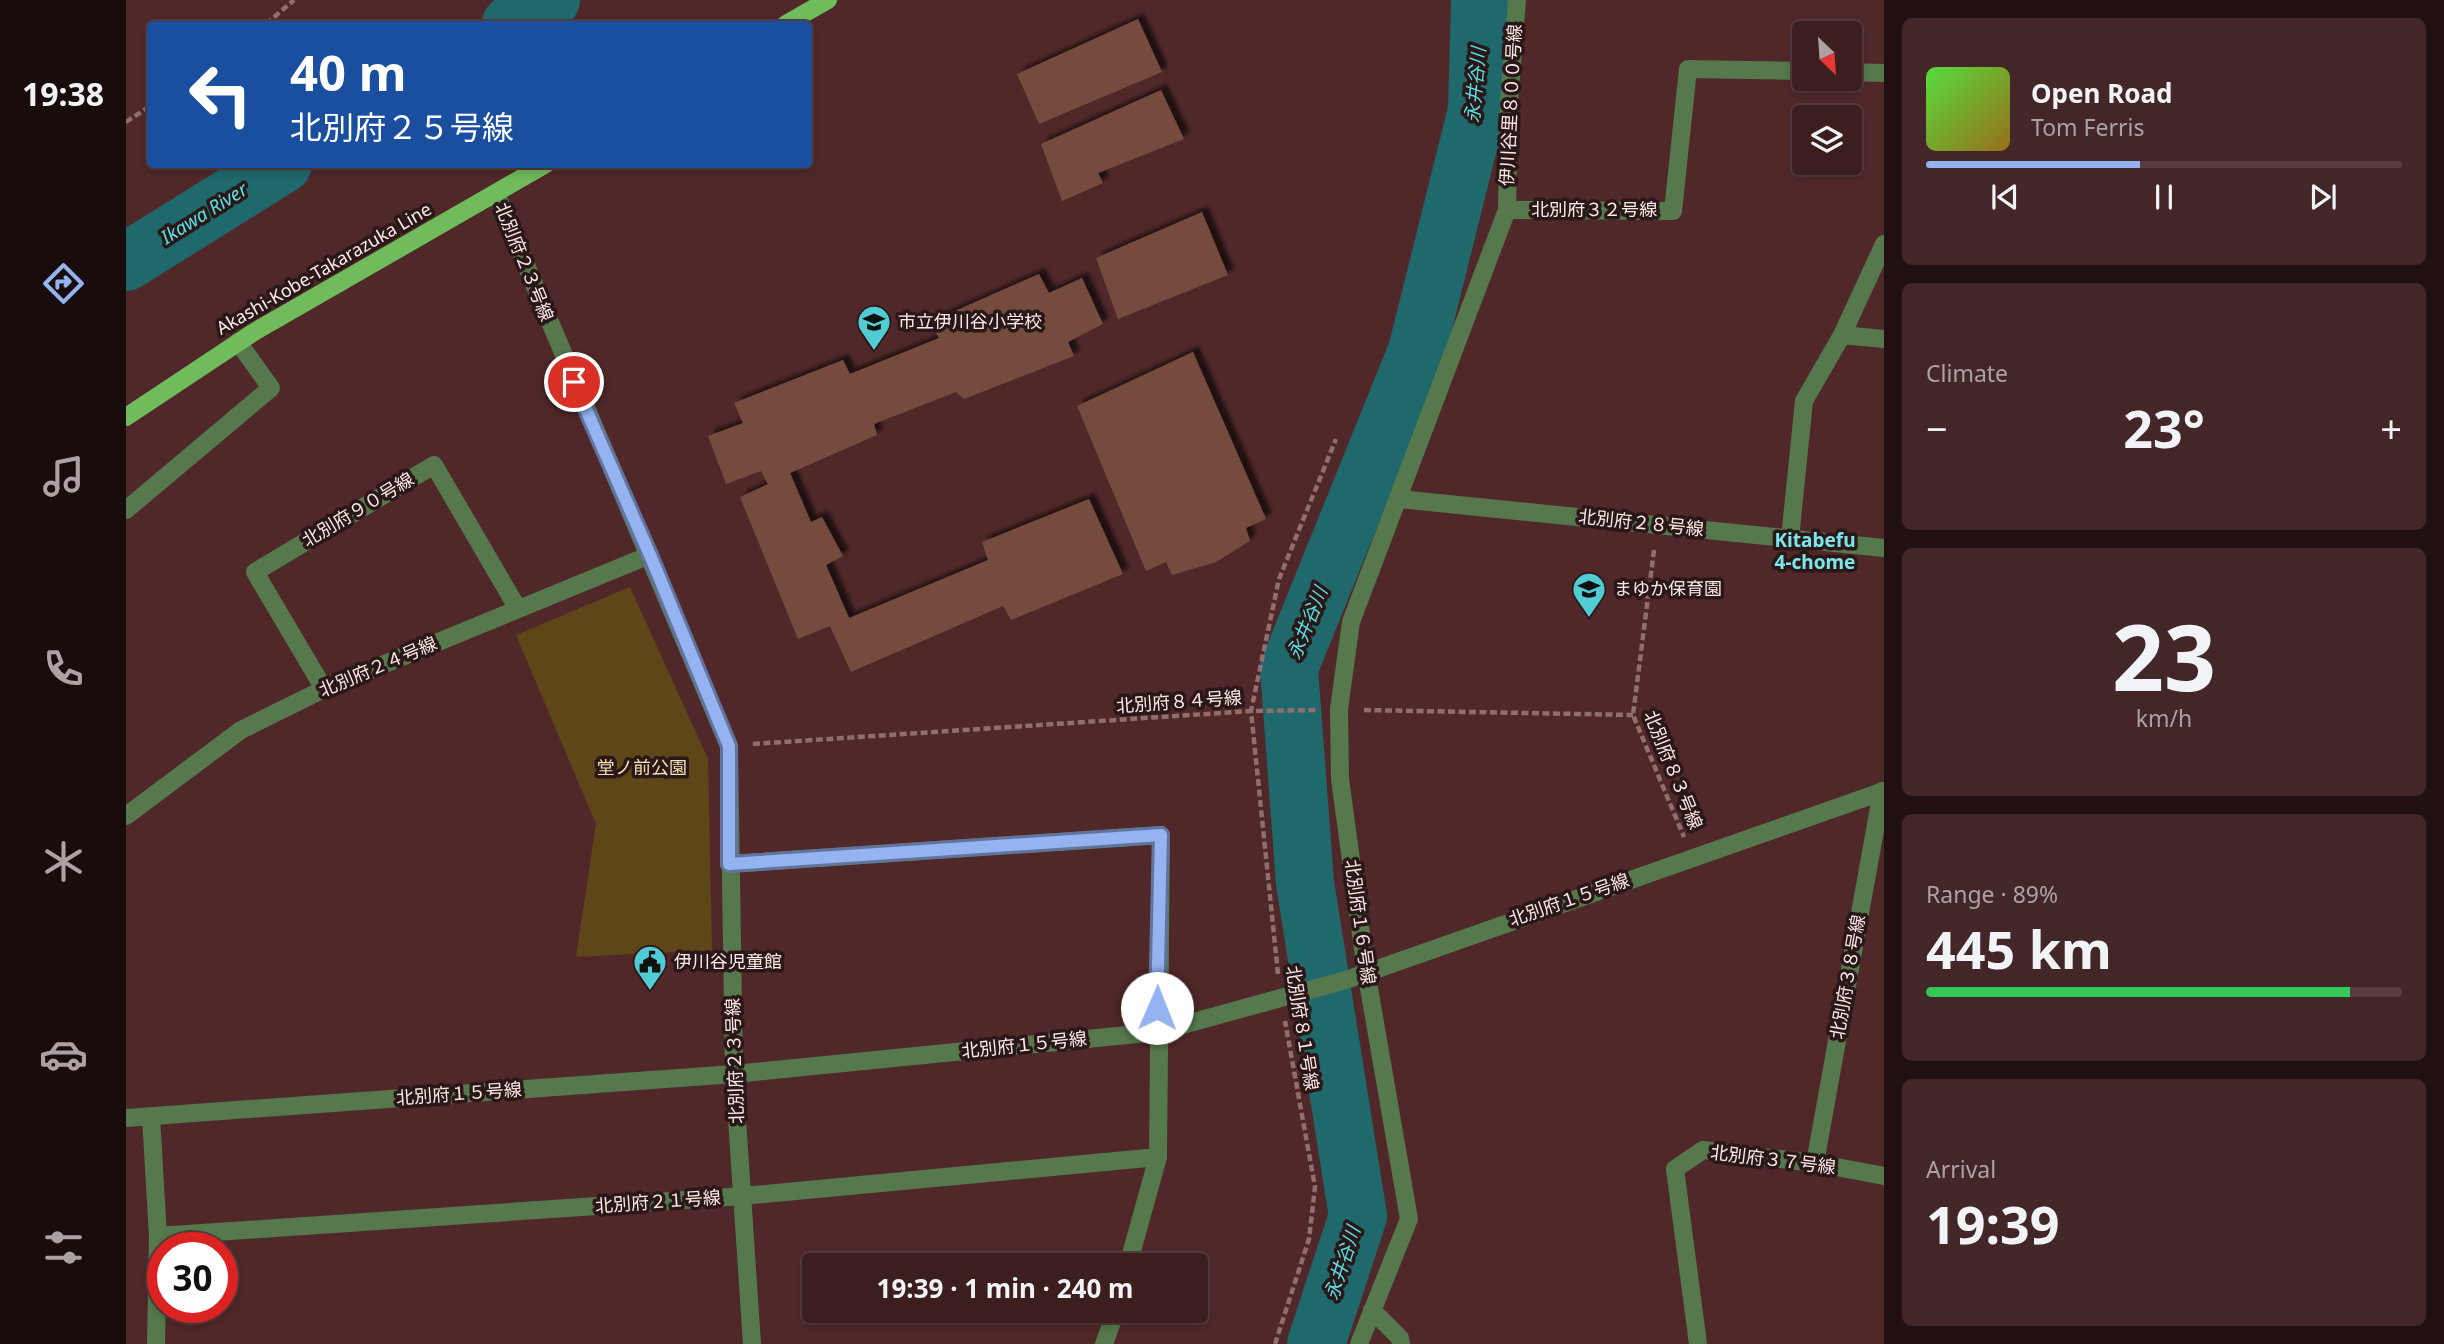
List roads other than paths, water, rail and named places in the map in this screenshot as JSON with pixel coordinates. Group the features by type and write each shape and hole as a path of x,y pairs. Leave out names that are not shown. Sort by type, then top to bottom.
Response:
{"main road":[{"path":"791,21 828,0"},
{"name":"Akashi-Kobe-Takarazuka Line","path":"126,417 239,342 539,168"}],"street":[{"name":"伊川谷里８００号線","path":"1399,499 1507,210 1509,101 1517,0"},
{"name":"北別府３２号線","path":"1507,210 1674,211 1688,68 1792,71"},
{"path":"1862,72 1884,73"},
{"name":"北別府２３号線","path":"496,194 729,746 734,1074 752,1344"},
{"path":"1790,538 1804,401 1842,335 1884,244"},
{"path":"1842,335 1884,339"},
{"path":"126,510 271,388 239,342"},
{"name":"北別府９０号線","path":"324,689 255,572 434,465 518,609"},
{"name":"北別府２８号線","path":"1399,499 1884,548"},
{"name":"北別府１６号線","path":"1359,1344 1409,1219 1366,971 1340,779 1339,709 1351,622 1399,499"},
{"name":"北別府２４号線","path":"126,816 241,730 324,689 650,555"},
{"name":"北別府１５号線","path":"126,1118 734,1074 1157,1032 1346,980 1883,791"},
{"name":"北別府３８号線","path":"1815,1163 1883,791"},
{"path":"729,864 1161,835 1157,1032 1158,1157 1131,1253"},
{"path":"151,1117 158,1232"},
{"name":"北別府３７号線","path":"1698,1344 1675,1169 1703,1150 1815,1163 1884,1176"},
{"name":"北別府２１号線","path":"216,1232 743,1196 1158,1157"},
{"path":"1371,1310 1399,1338 1401,1344"},
{"path":"156,1323 156,1344"},
{"path":"1104,1344 1112,1323"}],"waterway":[{"name":"Ikawa River","path":"516,21 551,0"},
{"name":"永井谷川","path":"1316,1344 1358,1216 1305,883 1289,668 1417,351 1477,110 1480,0"},
{"name":"Ikawa River","path":"126,262 277,168"}],"place":[{"name":"市立伊川谷小学校","path":"874,352"},
{"name":"まゆか保育園","path":"1589,619"},
{"name":"伊川谷児童館","path":"650,992"}],"district":[{"name":"Kitabefu 4-chome","path":"1815,551"}],"park label":[{"name":"堂ノ前公園","path":"642,768"}]}
